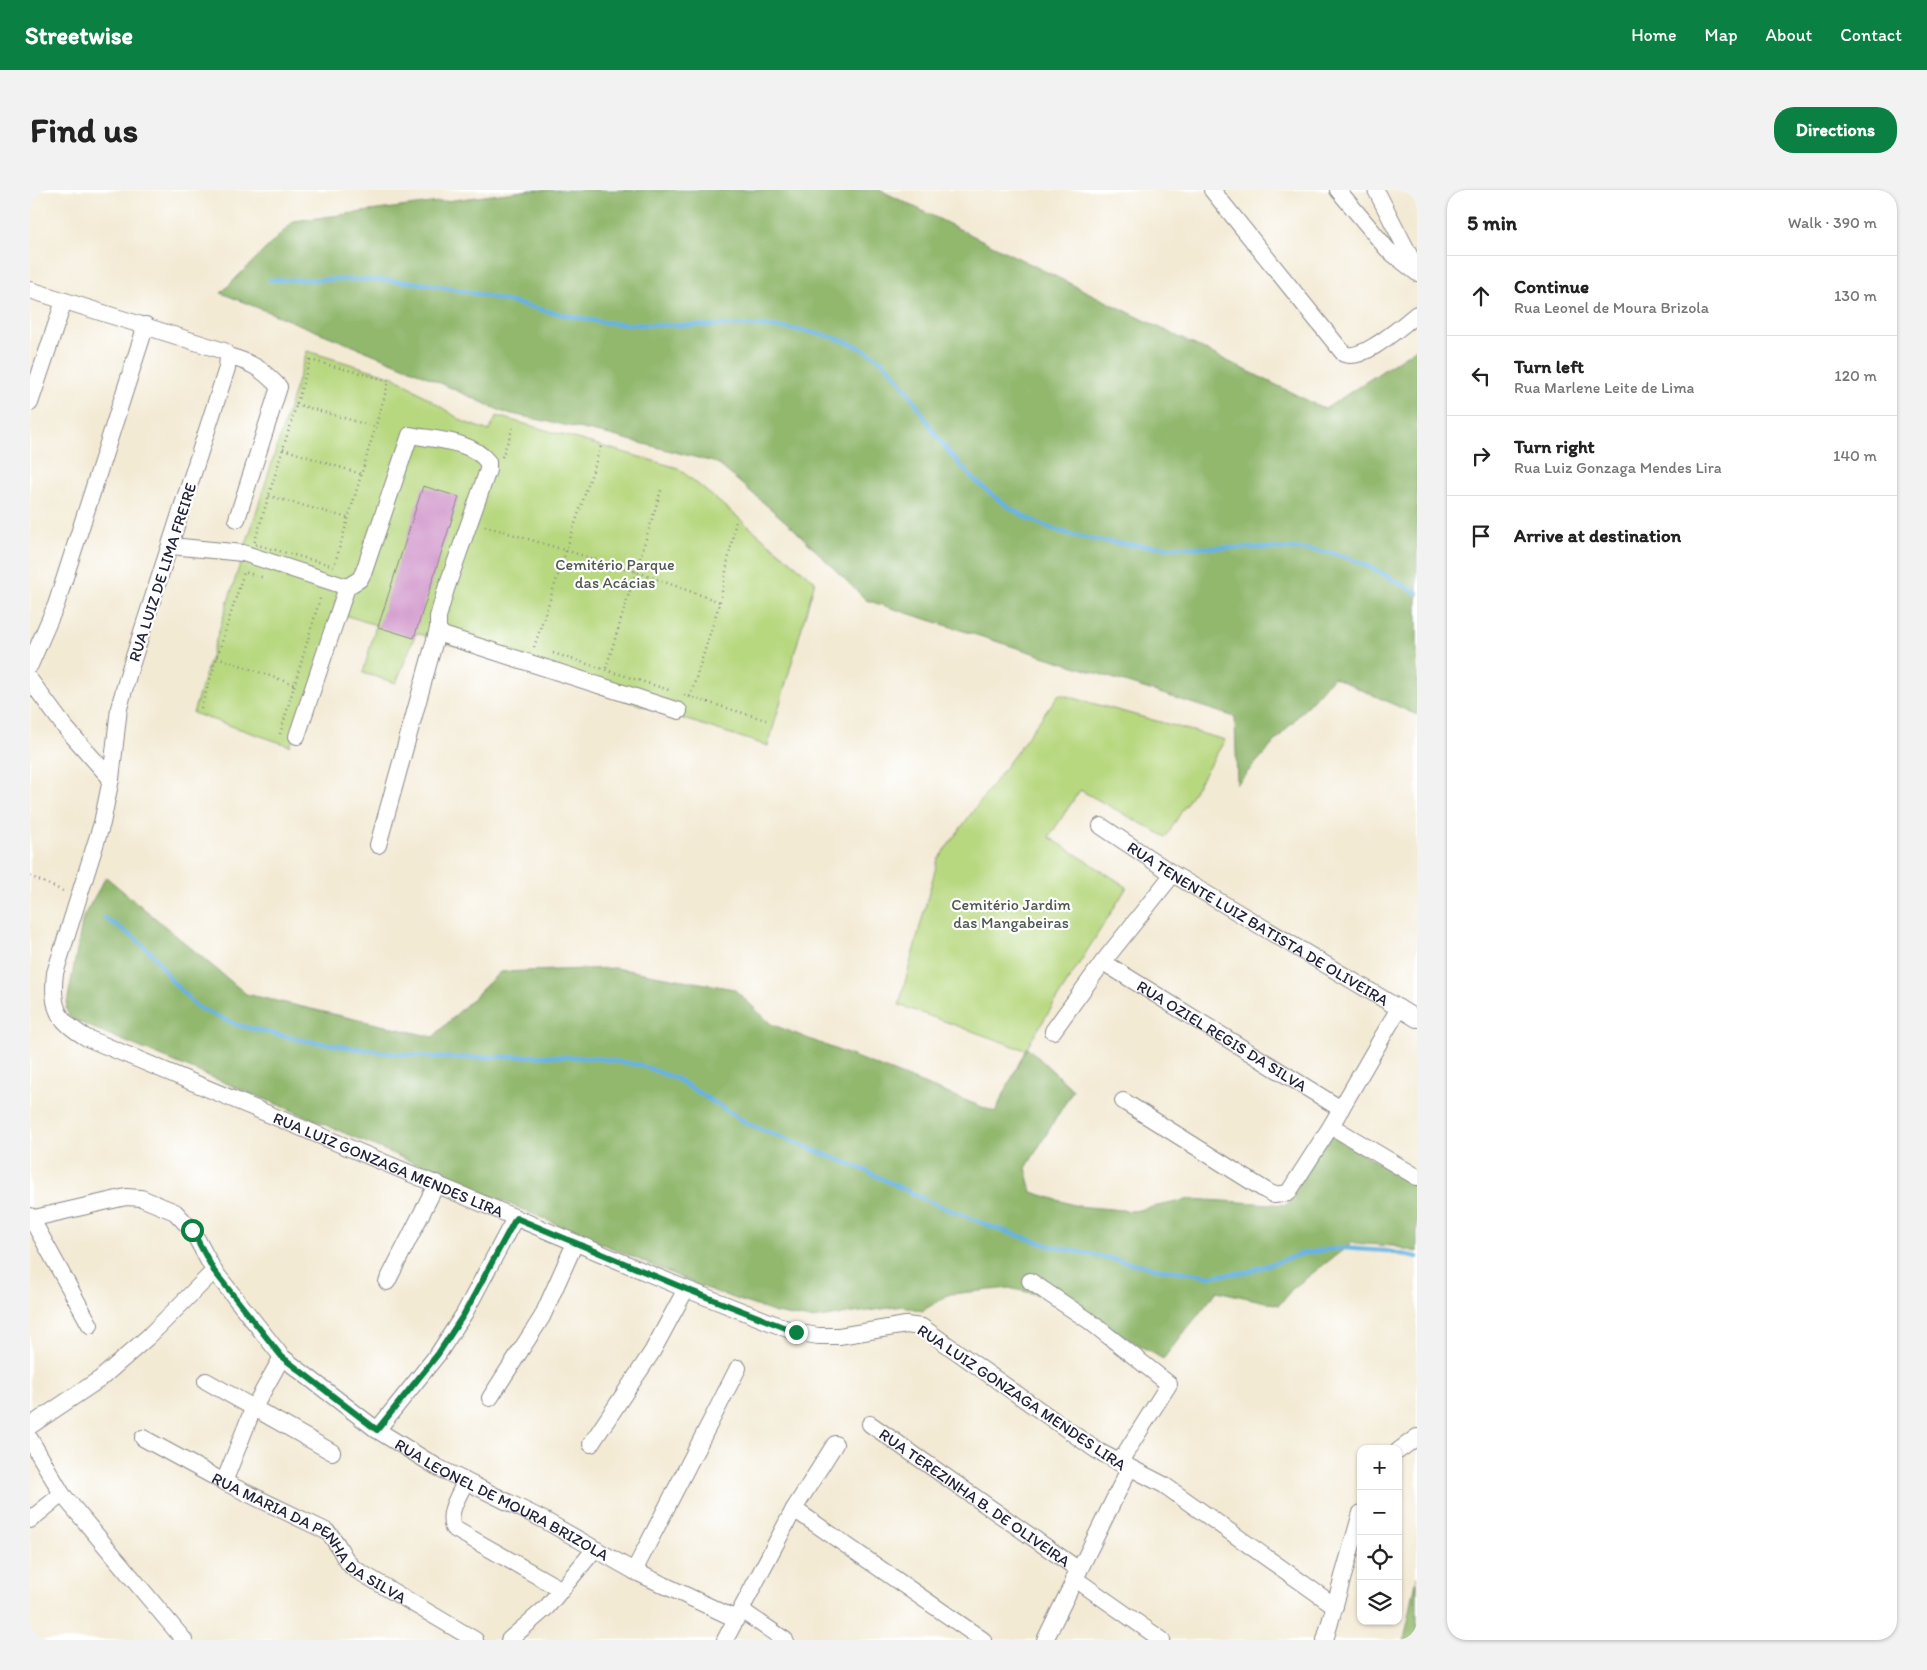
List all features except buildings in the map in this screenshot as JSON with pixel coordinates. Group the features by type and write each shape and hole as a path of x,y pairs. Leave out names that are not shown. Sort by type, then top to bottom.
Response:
{"street":[{"path":"1212,190 1344,354 1356,356 1367,351 1417,314"},
{"path":"1338,190 1388,250 1417,272"},
{"path":"1376,190 1417,272"},
{"path":"30,290 224,351 228,362 248,361 263,370 279,387 237,519"},
{"path":"30,403 64,301"},
{"path":"30,665 56,605 146,325"},
{"name":"RUA LUIZ DE LIMA FREIRE","path":"111,779 120,708 129,672 171,546 228,362"},
{"path":"297,736 347,587 360,579 364,571 410,435 458,444 483,455 488,462 488,470 438,617 438,629 378,845"},
{"path":"171,546 243,553 347,587"},
{"path":"438,629 443,635 679,711"},
{"path":"30,680 64,726 111,779"},
{"name":"RUA LUIZ GONZAGA MENDES LIRA","path":"111,779 102,823 55,973 53,990 55,1006 61,1018 71,1029 96,1042 437,1183 575,1243 796,1332 818,1336 839,1336 906,1324 922,1327 1096,1450 1164,1485 1335,1606"},
{"name":"RUA TENENTE LUIZ BATISTA DE OLIVEIRA","path":"1101,826 1173,874 1417,1019"},
{"path":"1053,1031 1103,962 1173,874"},
{"name":"RUA OZIEL REGIS DA SILVA","path":"1103,962 1341,1109"},
{"path":"1123,1101 1265,1190 1281,1195 1288,1193 1331,1126 1399,1008"},
{"path":"1331,1126 1417,1177"},
{"path":"387,1282 437,1183"},
{"name":"RUA LEONEL DE MOURA BRIZOLA","path":"30,1218 126,1197 141,1198 175,1212 192,1230 214,1271 282,1357 377,1430 465,1482 536,1516 634,1571 738,1614 785,1640"},
{"path":"30,1218 90,1325"},
{"path":"377,1430 438,1354 464,1314 516,1218"},
{"path":"490,1398 542,1317 575,1243"},
{"path":"30,1426 100,1380 214,1271"},
{"path":"1030,1281 1088,1320 1169,1384 1124,1466 1045,1640"},
{"path":"591,1444 652,1352 686,1289"},
{"path":"224,1482 253,1409 282,1357"},
{"path":"634,1571 738,1368"},
{"path":"206,1381 332,1452"},
{"name":"RUA TEREZINHA B. DE OLIVEIRA","path":"870,1424 1076,1574 1162,1640"},
{"path":"1402,1448 1417,1437"},
{"name":"RUA MARIA DA PENHA DA SILVA","path":"142,1438 224,1482 326,1531 336,1541 346,1562 353,1568 475,1640"},
{"path":"30,1439 62,1494 184,1640"},
{"path":"725,1640 794,1508 835,1444"},
{"path":"465,1482 452,1510 451,1522 459,1533 562,1590"},
{"path":"30,1520 62,1494"},
{"path":"794,1508 983,1640"},
{"path":"1326,1640 1357,1527"},
{"path":"508,1640 531,1622 562,1590 594,1550"}],"path":[{"path":"310,360 389,381 375,427 334,566 254,544 310,360"},
{"path":"296,404 375,427"},
{"path":"501,461 514,424"},
{"path":"534,647 601,446"},
{"path":"283,449 361,474"},
{"path":"606,668 634,571 662,487"},
{"path":"269,496 348,518"},
{"path":"690,697 720,602 736,520"},
{"path":"479,524 634,571 720,602"},
{"path":"201,708 244,572 270,580"},
{"path":"280,734 322,595 314,593"},
{"path":"525,644 543,650"},
{"path":"552,652 672,691"},
{"path":"217,657 295,685"},
{"path":"681,694 766,720"},
{"path":"30,876 79,898"}],"green space":[{"path":"530,190 880,190 1325,409 1417,348 1417,715 1333,677 1237,784 1235,717 866,600 792,527 717,463 610,435 503,412 408,368 221,293 294,221"},
{"name":"Cemitério Parque das Acácias","path":"307,351 397,378 464,422 489,431 497,416 678,468 815,581 768,746 416,633 396,683 363,673 376,625 338,613 290,746 193,713"},
{"name":"Cemitério Jardim das Mangabeiras","path":"1059,694 1225,740 1166,837 1080,790 1049,837 1127,887 1025,1050 899,1005 938,859"},
{"path":"106,877 246,994 433,1037 500,972 615,968 734,989 771,1024 995,1112 1027,1047 1073,1090 1026,1168 1032,1192 1077,1206 1134,1211 1191,1199 1287,1205 1327,1133 1417,1186 1417,1252 1393,1246 1352,1243 1292,1289 1279,1305 1217,1291 1163,1359 1063,1300 1009,1288 950,1294 922,1311 903,1306 811,1319 776,1313 705,1288 291,1110 71,1019 66,1009 83,917"},
{"path":"1417,1577 1417,1640 1404,1640"}],"waterway":[{"path":"270,280 412,282 475,293 560,314 603,322 636,325 749,326 787,329 823,335 855,345 890,368 904,385 934,432 959,464 1005,505 1041,524 1083,537 1133,545 1288,549 1329,553 1349,558 1369,567 1417,593"},
{"path":"105,918 135,938 153,955 172,981 197,1007 237,1025 301,1040 388,1053 446,1058 544,1056 595,1058 640,1065 677,1079 748,1124 860,1168 932,1203 995,1228 1051,1246 1155,1268 1210,1276 1247,1272 1304,1253 1343,1248 1386,1251 1417,1257"}],"route":[{"path":"192,1230 214,1271 282,1357 330,1396 377,1430 438,1354 464,1314 516,1218 686,1289 796,1332"}]}
